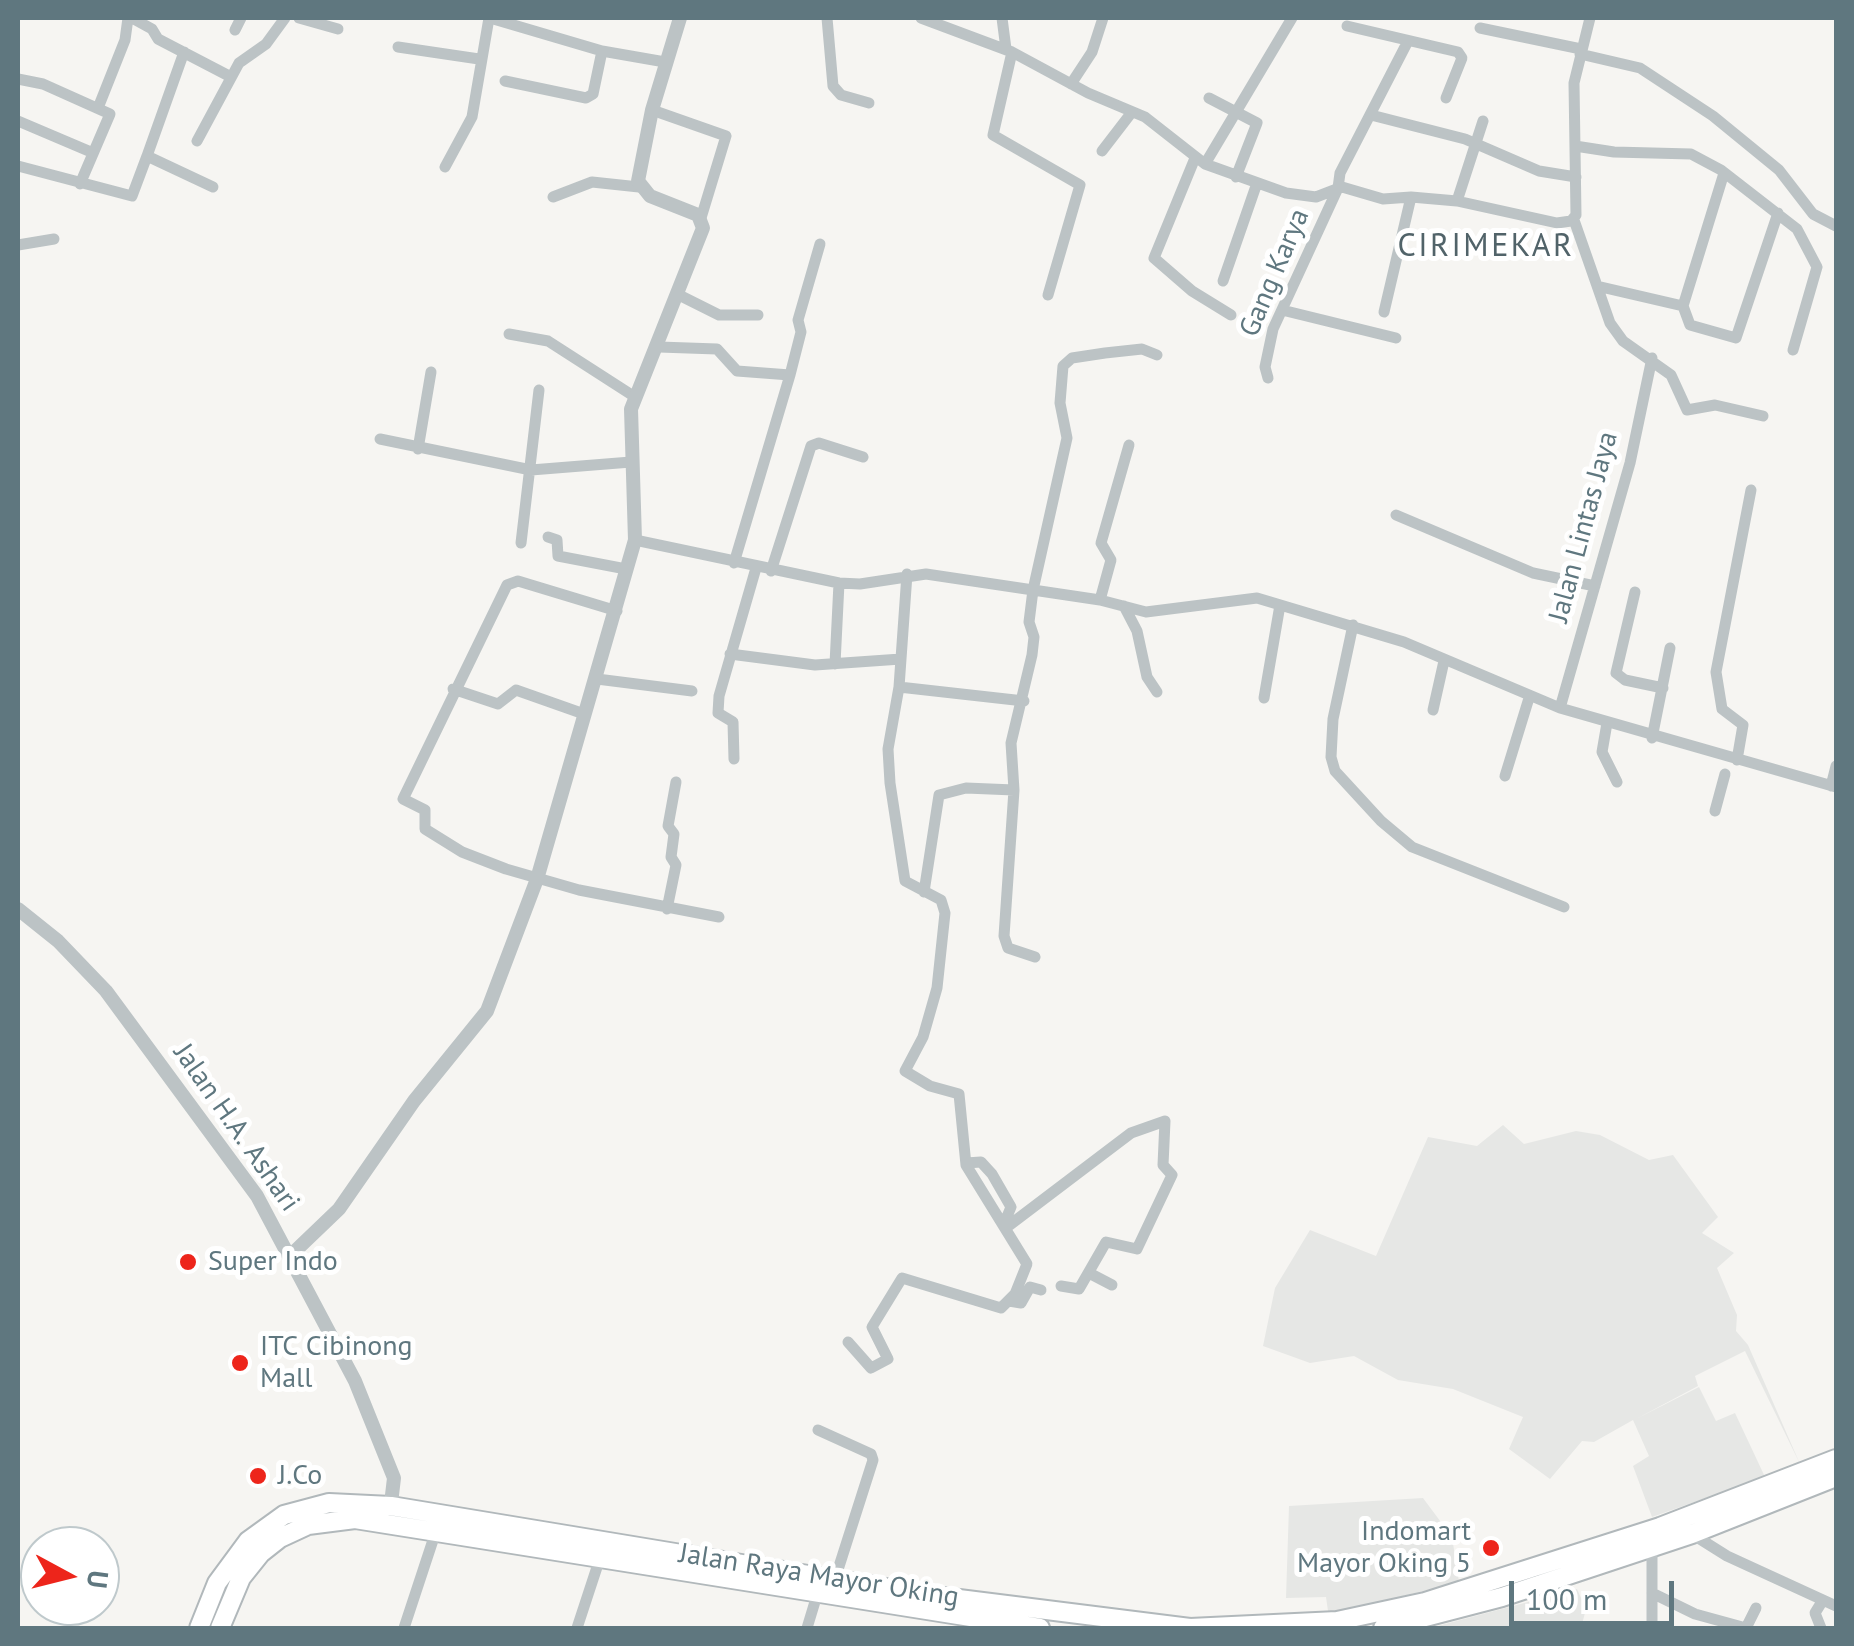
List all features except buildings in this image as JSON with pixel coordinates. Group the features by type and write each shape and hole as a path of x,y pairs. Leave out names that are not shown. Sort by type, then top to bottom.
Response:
{"main road":[{"name":"Jalan Raya Mayor Oking","path":"1383,1628 1427,1624 1836,1459"},
{"name":"Jalan Raya Mayor Oking","path":"220,1628 241,1578 280,1538 334,1520 389,1514 436,1531 600,1558 637,1555 816,1595 1149,1626 1306,1624 1425,1602 1616,1550 1652,1547 1836,1478"},
{"name":"Jalan Raya Mayor Oking","path":"199,1628 204,1608 229,1562 272,1522 329,1503 637,1555 835,1579 1040,1628"}],"street":[{"path":"98,108 130,18 152,28 158,39 231,77"},
{"path":"235,30 241,18"},
{"path":"198,141 243,58 266,44 285,18"},
{"path":"299,18 338,29"},
{"path":"445,166 472,117 489,18 602,51 665,62"},
{"path":"639,187 652,110 680,18"},
{"path":"827,18 833,86 841,94 869,103"},
{"path":"926,18 1009,50 1152,121 1200,161 1257,184 1310,197 1338,188 1383,199 1411,196 1457,202 1557,223 1574,220"},
{"path":"1002,18 1009,50 993,134 1080,184 1048,295"},
{"path":"1071,84 1092,52 1103,18"},
{"path":"1230,315 1192,291 1154,258 1200,161 1239,111 1292,18"},
{"path":"1590,18 1573,102 1574,220 1610,323 1623,341 1671,374 1687,410 1716,405 1763,416"},
{"path":"1346,26 1460,53 1446,98"},
{"path":"1480,28 1640,68 1755,146 1808,210 1831,223 1836,210"},
{"name":"Gang Karya","path":"1268,378 1268,344 1282,310 1338,188 1340,174 1408,41"},
{"path":"398,47 479,59"},
{"path":"505,81 586,98 593,94 602,51"},
{"path":"18,166 132,196 184,52"},
{"path":"18,80 40,83 98,108 111,119 91,152 80,184"},
{"path":"1209,98 1254,119 1257,129 1236,177"},
{"path":"291,1255 339,1209 414,1101 487,1011 537,879 635,540 628,422 702,235 701,218 726,136 652,110"},
{"path":"1102,151 1132,112"},
{"path":"1372,115 1478,144 1539,171 1576,177"},
{"path":"18,121 91,152"},
{"path":"1457,202 1483,122"},
{"path":"1575,146 1639,154 1683,152 1724,173 1778,213 1796,230 1817,263 1794,350"},
{"path":"147,156 214,187"},
{"path":"1724,173 1683,306 1684,319 1690,326 1732,339 1740,335 1778,213"},
{"path":"553,198 592,182 639,187 701,218"},
{"path":"1223,281 1257,184"},
{"path":"1384,312 1411,196"},
{"path":"18,244 54,239"},
{"path":"734,563 790,375 801,332 798,320 820,244"},
{"path":"1601,287 1683,306"},
{"path":"678,294 719,314 758,315"},
{"path":"1282,310 1396,338"},
{"path":"509,334 548,341 635,397"},
{"path":"658,347 717,349 737,371 790,375"},
{"path":"1035,957 1011,950 1004,941 1014,790 1012,737 1024,700 1034,639 1029,624 1033,590 1067,438 1060,404 1063,366 1072,358 1105,353 1142,349 1158,355"},
{"name":"Jalan Lintas Jaya","path":"1560,708 1630,463 1652,358"},
{"path":"418,448 430,372"},
{"path":"520,544 539,390"},
{"path":"380,439 531,470 631,462"},
{"path":"771,571 812,446 819,443 863,458"},
{"path":"1100,600 1111,560 1100,544 1129,445"},
{"path":"1715,811 1744,726 1722,710 1716,672 1752,490"},
{"path":"1396,515 1533,573 1595,586"},
{"path":"548,537 557,540 558,556 626,569"},
{"path":"635,540 771,571 860,584 907,574 1162,612 1246,597 1353,625 1529,698 1729,765 1834,787 1836,766"},
{"path":"734,759 733,722 718,713 730,654 756,568"},
{"path":"907,574 899,688 888,749 900,860 905,881 941,900 945,913 937,988 923,1038 905,1071 930,1086 959,1094 966,1163 1027,1264 1009,1302"},
{"path":"617,611 512,580 453,688 403,799 425,810 424,828 462,852 537,879 719,916"},
{"path":"834,664 839,582"},
{"path":"1634,592 1616,673 1624,680 1662,688"},
{"path":"1264,698 1280,605"},
{"path":"1124,606 1137,631 1147,677 1157,692"},
{"path":"1353,625 1333,719 1331,756 1335,770 1381,822 1429,857 1564,907"},
{"path":"1652,738 1670,648"},
{"path":"730,654 793,664 900,659"},
{"path":"1433,710 1444,661"},
{"path":"597,679 692,691"},
{"path":"453,688 498,704 516,690 584,714"},
{"path":"899,688 1024,700"},
{"path":"1505,776 1529,698"},
{"path":"1607,724 1602,752 1617,782"},
{"path":"667,908 676,869 672,857 674,834 668,824 676,782"},
{"path":"924,892 940,794 966,788 1014,790"},
{"name":"Jalan H.A. Ashari","path":"19,914 58,940 127,1017 257,1196 349,1367 390,1465 395,1485 389,1514"},
{"path":"1006,1226 1122,1139 1148,1124 1164,1121 1163,1165 1172,1175 1144,1235 1134,1250 1106,1242 1078,1289 1060,1286"},
{"path":"1089,1273 1112,1285"},
{"path":"848,1342 871,1368 888,1359 872,1327 902,1278 994,1307 1009,1302 1021,1304 1030,1288 1041,1290"},
{"path":"818,1430 871,1454 873,1460 835,1579"},
{"path":"404,1628 436,1531"},
{"path":"1692,1534 1727,1556 1836,1606"},
{"path":"1652,1547 1652,1628"},
{"path":"577,1628 600,1558"},
{"path":"1652,1593 1696,1614 1746,1628 1756,1608"},
{"path":"807,1628 816,1595"},
{"path":"1821,1628 1815,1612 1823,1600"}],"shaded area":[{"path":"1503,1125 1524,1144 1576,1131 1600,1135 1649,1160 1673,1155 1718,1217 1702,1233 1734,1253 1717,1268 1737,1315 1736,1331 1748,1345 1800,1464 1745,1351 1695,1376 1698,1386 1636,1419 1699,1387 1716,1421 1735,1413 1765,1477 1652,1517 1633,1466 1649,1456 1633,1420 1594,1442 1582,1441 1550,1479 1509,1449 1523,1417 1453,1389 1398,1380 1354,1356 1310,1363 1263,1346 1275,1288 1310,1230 1376,1256 1428,1137 1477,1146"},
{"path":"1423,1498 1452,1537 1459,1582 1343,1611 1328,1611 1326,1597 1286,1598 1289,1506"},
{"path":"1577,1589 1586,1609 1581,1628 1430,1628"}],"place":[{"name":"Super Indo","path":"188,1262"},
{"name":"ITC Cibinong Mall","path":"240,1363"},
{"name":"J.Co","path":"258,1476"},
{"name":"Indomart Mayor Oking 5","path":"1491,1548"}],"district":[{"name":"CIRIMEKAR","path":"1486,247"}]}
